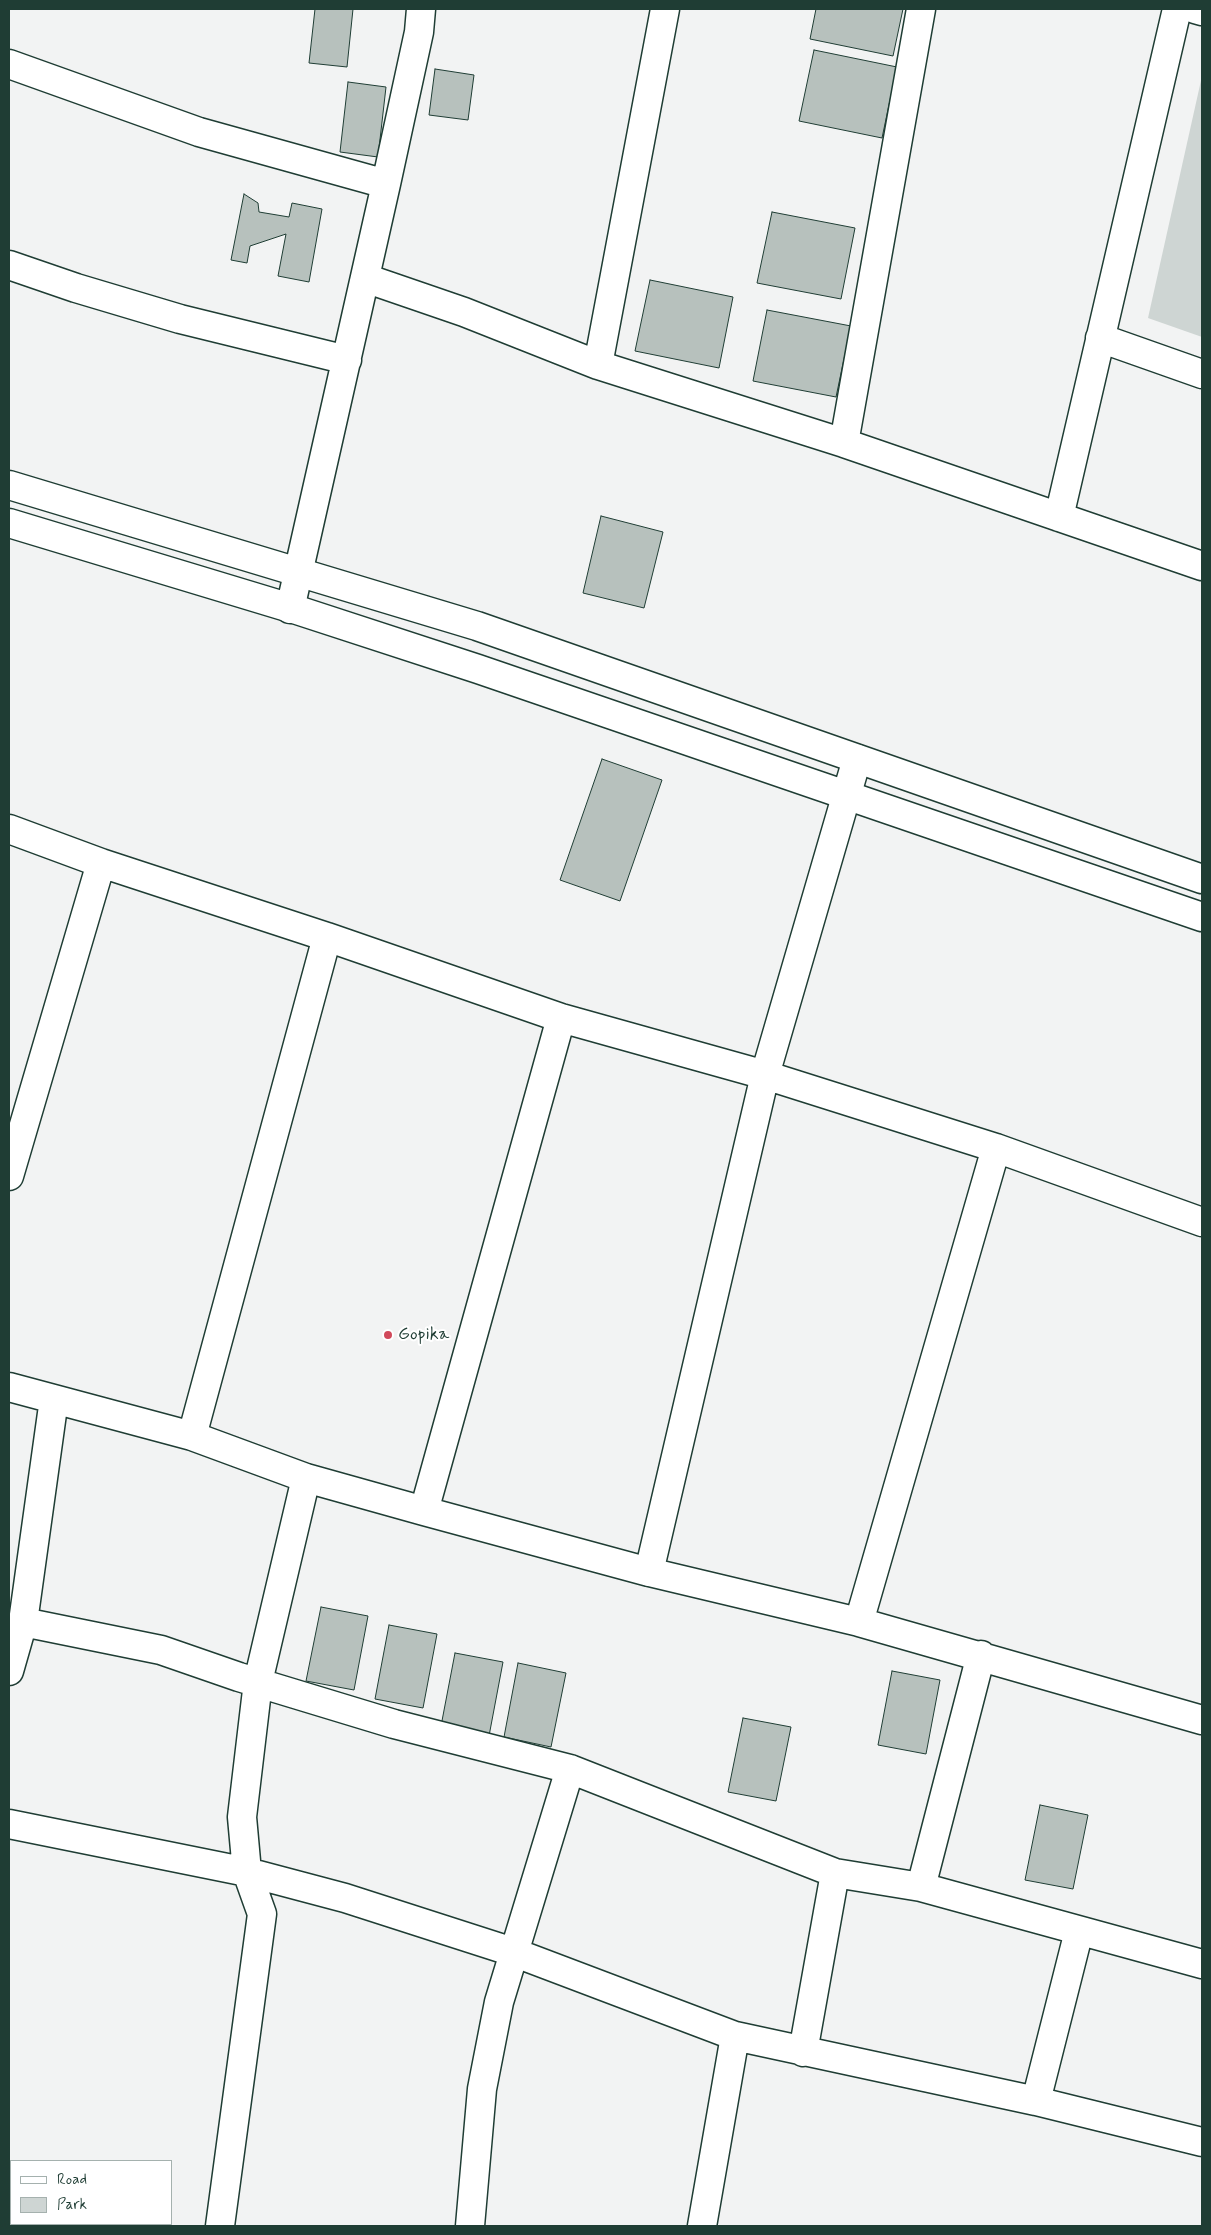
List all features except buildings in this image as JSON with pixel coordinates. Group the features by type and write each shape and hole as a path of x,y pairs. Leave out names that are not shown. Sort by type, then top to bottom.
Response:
{"street":[{"path":"290,608 386,184 419,32 421,9"},
{"path":"598,365 665,9"},
{"path":"844,443 922,9"},
{"path":"1059,517 1177,9"},
{"path":"1195,9 1202,11"},
{"path":"9,64 199,132 386,184"},
{"path":"9,265 76,288 180,319 347,360"},
{"path":"365,278 464,312 598,365 844,443 1202,566"},
{"path":"1100,338 1202,374"},
{"path":"9,485 477,626 1202,879"},
{"path":"9,523 290,608 488,672 1202,917"},
{"path":"649,1572 766,1075 857,759"},
{"path":"9,829 101,863 327,937 561,1018 766,1075 996,1148 1202,1222"},
{"path":"9,1176 101,863"},
{"path":"192,1436 327,937"},
{"path":"424,1511 561,1018"},
{"path":"859,1622 996,1148"},
{"path":"9,1387 192,1436 306,1478 424,1511 649,1572 859,1622 1202,1720"},
{"path":"9,1671 22,1622 54,1399"},
{"path":"220,2226 262,1914 247,1872 242,1816 258,1682 306,1478"},
{"path":"22,1622 161,1650 394,1724 570,1769 835,1873 922,1887 1202,1964"},
{"path":"922,1887 981,1656"},
{"path":"470,2226 482,2089 499,2002 570,1769"},
{"path":"9,1824 247,1872 345,1898 513,1952 735,2036 1036,2101 1202,2142"},
{"path":"802,2052 835,1873"},
{"path":"1036,2101 1079,1931"},
{"path":"702,2226 735,2036"}],"green space":[{"path":"1202,76 1202,337 1148,318"}],"place":[{"name":"Gopika","path":"388,1335"}]}
